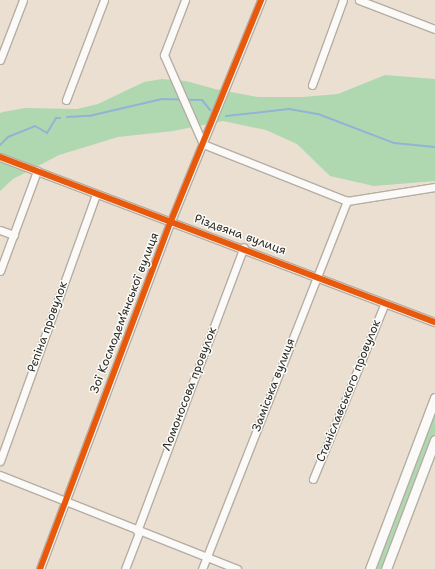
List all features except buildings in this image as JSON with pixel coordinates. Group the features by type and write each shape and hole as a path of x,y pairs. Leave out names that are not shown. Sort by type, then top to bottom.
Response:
{"street":[{"path":"0,60 23,0"},
{"path":"66,100 104,0"},
{"path":"185,0 164,55 203,144 347,201 435,187"},
{"name":"Зої Космодем’янської вулиця","path":"40,569 171,221 261,0"},
{"path":"312,85 343,0"},
{"path":"359,0 435,29"},
{"name":"Різдвяна вулиця","path":"0,157 96,194 244,247 435,322"},
{"path":"0,271 37,171"},
{"name":"Рєпіна провулок","path":"0,461 96,194"},
{"name":"Заміська вулиця","path":"202,569 316,275 347,201"},
{"path":"0,230 14,234"},
{"name":"Ломоносова провулок","path":"125,569 244,247"},
{"name":"Станіславського провулок","path":"313,478 385,303"},
{"path":"370,569 435,398"},
{"path":"386,569 435,440"},
{"path":"0,475 237,569"}],"green space":[{"path":"385,75 435,79 435,181 374,186 330,176 297,144 266,130 223,121 173,131 118,137 59,155 13,179 0,191 0,113 3,112 25,108 77,109 98,104 144,82 162,79 186,81 215,89 258,97 303,97 338,94"},
{"path":"435,404 435,433 383,569 372,569"}],"waterway":[{"path":"67,117 89,116 162,99 202,100 210,110"},
{"path":"226,116 289,109 318,114 394,143 435,147"},
{"path":"0,145 8,137 35,126 47,133 56,118 60,118"}],"cycle path":[{"path":"40,569 171,221 261,0"},
{"path":"0,157 435,322"}]}
